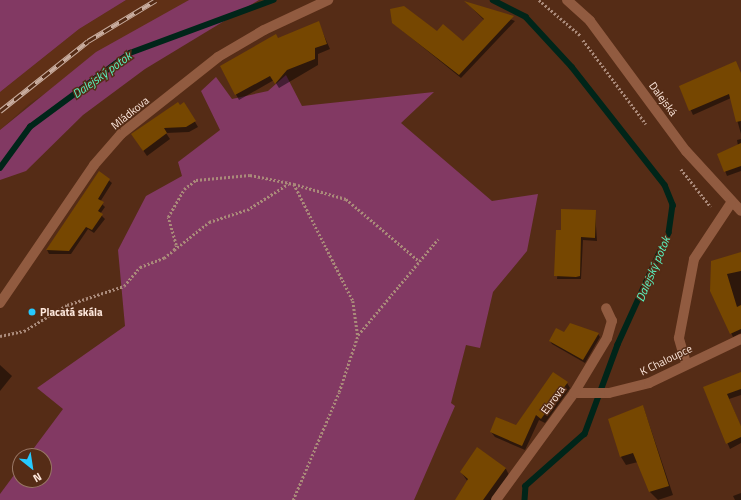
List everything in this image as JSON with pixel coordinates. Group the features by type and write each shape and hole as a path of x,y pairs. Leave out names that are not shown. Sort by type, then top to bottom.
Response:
{"street":[{"name":"Mládkova","path":"0,303 94,165 121,134 218,57 264,30 328,0"},
{"name":"Dalejská","path":"567,0 590,21 686,151 731,203 741,211"},
{"path":"686,363 679,338 694,259 731,203"},
{"name":"Ebrova","path":"496,500 574,393 607,338 612,321 606,308"},
{"name":"K Chaloupce","path":"574,393 609,393 649,383 686,363 741,339"}],"path":[{"path":"539,0 579,34 595,57"},
{"path":"174,250 176,244 168,217 184,189 196,180 250,175 279,179 288,184 294,184 346,199 419,261"},
{"path":"0,336 24,331 67,305 124,286 140,267 164,258 209,222 247,210 288,184"},
{"path":"294,184 353,301 358,334"},
{"path":"293,500 339,392 358,334 438,239"}],"shaded area":[{"path":"0,0 126,0 79,29 0,92"},
{"path":"126,0 189,0 29,104 0,130 0,92 79,29"},
{"path":"189,0 259,0 145,69 83,115 26,171 0,180 0,130 96,52"},
{"path":"286,75 302,106 434,92 401,123 492,201 538,194 527,251 493,292 480,348 466,345 451,403 455,406 414,500 0,500 0,494 12,478 12,488 52,488 52,448 34,448 63,409 37,388 125,326 118,250 146,196 182,176 178,162 220,130 201,91 216,77 232,99 268,91"}],"building":[{"path":"464,1 514,16 459,75 392,23 390,9 404,6 437,31 443,24 463,41 484,19"},
{"path":"319,21 327,44 315,48 315,59 287,70 275,84 270,76 235,95 220,66 276,34 278,38"},
{"path":"736,61 741,73 741,121 736,122 729,94 689,111 679,86"},
{"path":"178,102 180,105 184,102 196,121 186,127 164,128 167,133 143,151 131,134"},
{"path":"741,143 741,166 724,172 717,154"},
{"path":"99,171 110,179 98,199 104,202 98,211 103,214 92,230 86,227 69,251 46,250"},
{"path":"561,209 596,210 595,238 581,237 580,276 554,276 556,230 561,230"},
{"path":"741,252 741,271 727,274 737,307 741,305 741,329 730,334 710,291 711,261"},
{"path":"570,323 599,333 583,360 549,341 556,328 564,332"},
{"path":"553,372 568,382 541,419 536,415 522,446 490,432 496,417 516,425"},
{"path":"741,372 741,389 727,394 741,426 741,437 726,444 703,387"},
{"path":"643,405 669,486 649,492 633,453 620,457 608,419"},
{"path":"477,447 506,468 483,500 455,500 468,479 460,472"}],"waterway":[{"name":"Dalejský potok","path":"0,168 30,127 130,53 273,0"},
{"name":"Dalejský potok","path":"493,0 526,17 572,67 665,185 673,205 669,233 618,345 585,434 526,486 525,500"}],"railway":[{"path":"0,111 88,41 156,0"}],"place":[{"name":"Placatá skála","path":"32,312"}]}
